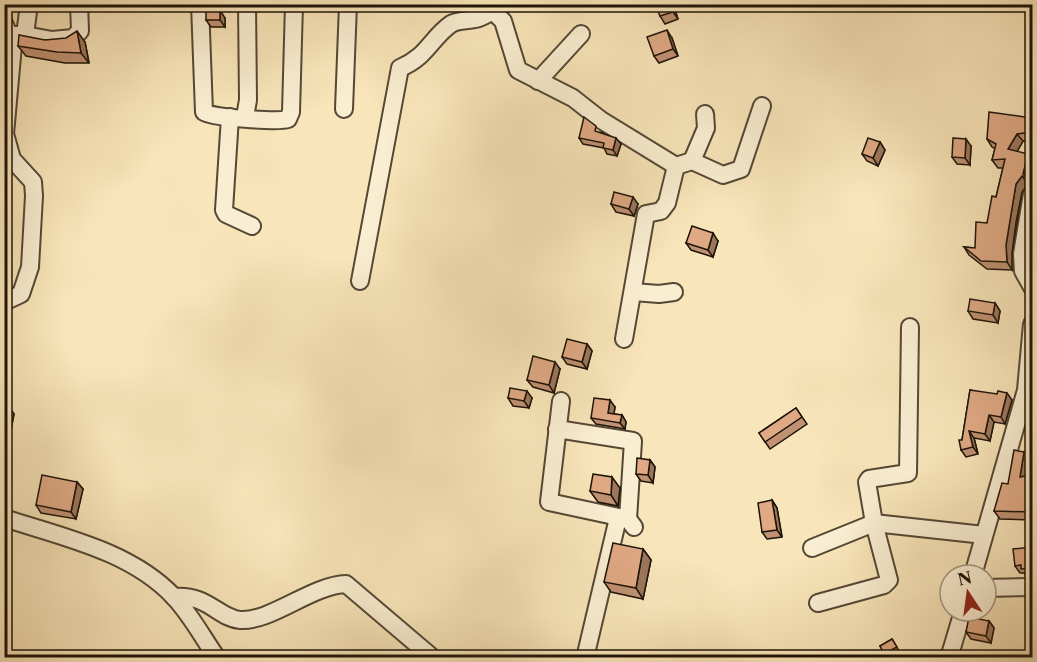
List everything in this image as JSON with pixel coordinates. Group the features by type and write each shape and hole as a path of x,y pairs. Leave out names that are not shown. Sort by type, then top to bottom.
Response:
{"street":[{"path":"4,302 21,294 30,267 33,182 12,159 5,134 13,31 29,4"},
{"path":"13,31 52,40 72,38 80,31 79,4"},
{"path":"200,4 204,112 217,117 279,122 288,119 291,112 294,4"},
{"path":"248,4 248,100 238,117 224,210 226,214 252,226"},
{"path":"344,109 348,4"},
{"path":"360,282 400,68 413,63 429,50 445,29 455,22 476,19 489,8 503,21 518,70 573,98 601,120 684,163 723,175 741,169 762,106"},
{"path":"538,81 581,34"},
{"path":"624,339 646,214 661,211 667,204 684,163 706,128 705,114"},
{"path":"1032,194 1022,254 1023,271 1032,287"},
{"path":"633,292 658,294 674,292"},
{"path":"976,563 1026,390 1032,324"},
{"path":"818,603 884,585 889,580 874,523 868,480 908,472 910,327"},
{"path":"561,401 549,502 627,521"},
{"path":"557,429 633,441 627,521 585,657"},
{"path":"4,518 102,550 131,565 174,597 217,657"},
{"path":"812,548 874,523 984,535"},
{"path":"174,597 188,596 198,599 240,620 258,616 333,584 346,584 433,657"},
{"path":"998,588 1032,587"},
{"path":"949,657 959,623"}],"building":[{"path":"655,4 671,4 673,12 660,16"},
{"path":"206,10 220,10 220,20 206,20"},
{"path":"667,30 673,49 654,56 647,37"},
{"path":"77,31 81,53 18,46 19,35 45,40 66,38"},
{"path":"1030,37 1032,38 1032,50 1027,49"},
{"path":"989,112 1032,118 1032,132 1017,134 1008,149 1028,154 1023,174 1032,176 1032,179 1029,176 1022,176 1016,184 1006,245 1007,262 981,261 964,247 975,248 976,222 987,223 992,196 996,197 1005,159 992,160 996,144 987,139"},
{"path":"584,117 596,126 595,131 616,138 613,150 603,148 604,143 579,138"},
{"path":"868,138 880,142 873,158 862,154"},
{"path":"953,138 966,139 965,158 952,157"},
{"path":"614,192 633,197 629,209 611,204"},
{"path":"692,226 713,233 708,250 686,243"},
{"path":"970,299 995,303 993,315 968,311"},
{"path":"567,339 587,344 582,362 562,357"},
{"path":"533,356 555,362 549,385 527,380"},
{"path":"510,388 527,391 524,401 508,398"},
{"path":"970,390 997,394 998,391 1007,393 1001,417 989,415 985,434 969,431 973,447 961,450 959,440 962,440"},
{"path":"594,398 610,400 608,413 622,415 620,423 591,418"},
{"path":"4,406 9,407 5,428 4,428"},
{"path":"796,408 802,417 765,442 759,433"},
{"path":"1014,450 1024,452 1020,477 1030,475 1032,512 994,511 1002,483 1008,484"},
{"path":"637,458 650,460 648,475 636,474"},
{"path":"593,474 612,477 611,495 590,491"},
{"path":"42,475 77,482 71,512 36,505"},
{"path":"772,500 777,530 762,532 758,503"},
{"path":"613,543 643,549 636,588 604,582"},
{"path":"1032,547 1032,568 1021,569 1021,565 1015,566 1013,549"},
{"path":"968,623 989,623 986,636 966,632"},
{"path":"892,639 897,647 884,654 880,646"}]}
